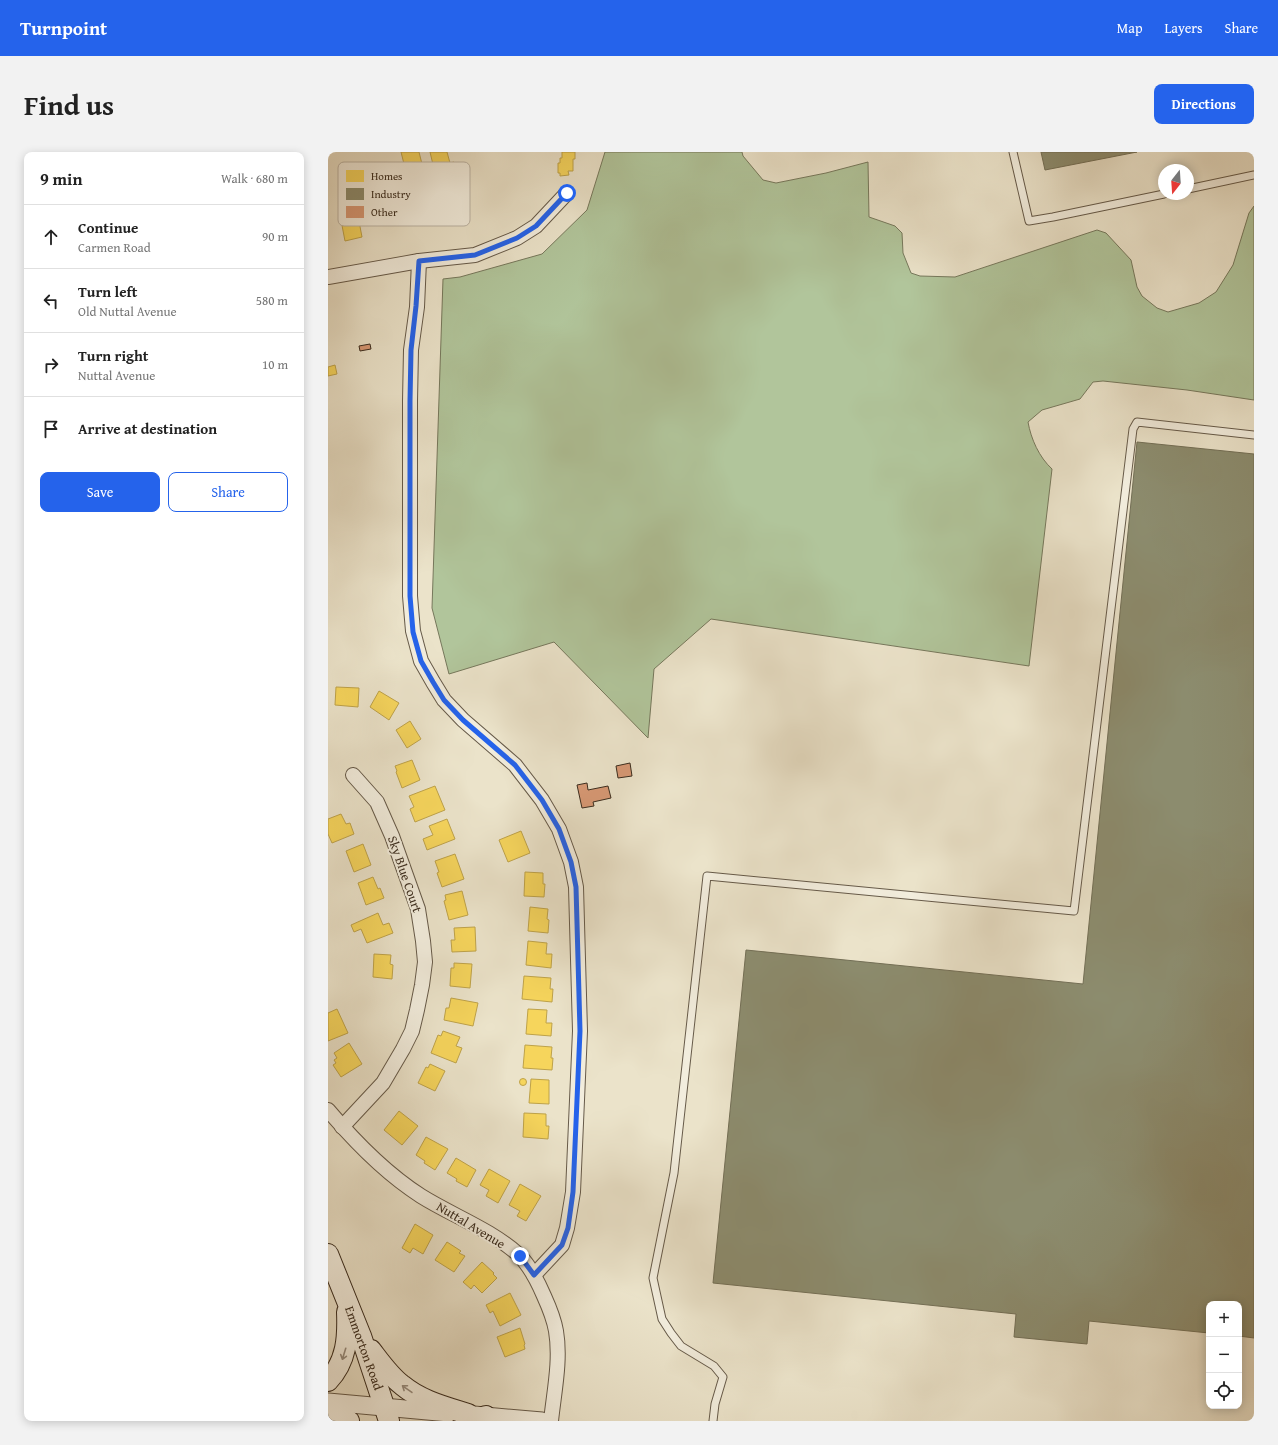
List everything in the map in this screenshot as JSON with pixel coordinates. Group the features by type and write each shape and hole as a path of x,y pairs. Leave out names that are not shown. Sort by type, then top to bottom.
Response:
{"main road":[{"name":"Emmorton Road","path":"328,1254 361,1336 387,1414"},
{"path":"328,1381 335,1374 342,1362 346,1347 348,1336 347,1302"},
{"path":"361,1336 382,1365 403,1386 430,1401 475,1417"},
{"path":"328,1409 349,1421"}],"street":[{"path":"328,277 419,261 475,255 517,238 536,226 567,193"},
{"path":"419,261 411,350 410,401 410,596 413,632 421,661 444,700 463,720 515,765 542,800 559,829 571,862 576,887 580,1031 573,1192 568,1228 562,1245 534,1275"},
{"name":"Sky Blue Court","path":"342,1127 384,1083 403,1049 412,1030 422,985 425,962 418,909 392,836 377,802 353,775"},
{"name":"Nuttal Avenue","path":"328,1110 370,1156 398,1180 422,1196 494,1236 520,1256 534,1275 550,1310 556,1331 557,1359 551,1421"},
{"path":"328,1402 387,1414 542,1421"}],"lane":[{"path":"1013,152 1029,220 1053,217 1158,195"},
{"path":"1194,188 1254,175"},
{"path":"713,1421 715,1404 723,1377 714,1366 681,1346 671,1334 662,1319 653,1278 674,1172 707,876 1074,911 1133,429 1137,422 1254,435"}],"green space":[{"path":"605,152 742,152 743,156 763,180 776,183 826,173 868,162 869,217 895,226 902,233 903,253 911,273 920,276 955,277 1097,230 1106,233 1131,260 1137,287 1142,296 1157,308 1168,312 1199,303 1216,292 1233,265 1249,213 1254,206 1254,400 1187,390 1103,381 1093,382 1080,399 1042,410 1028,422 1036,447 1043,459 1052,469 1029,666 711,619 654,669 648,738 554,642 449,674 432,608 443,279 460,277 542,254 587,210"}],"building: Homes":[{"path":"401,152 419,152 422,162 404,162"},
{"path":"430,152 447,152 450,162 432,162"},
{"path":"562,152 575,152 575,159 573,159 573,171 568,171 569,175 560,176 560,173 558,173 558,163 560,163 560,158 562,158"},
{"path":"342,226 360,226 362,237 345,241"},
{"path":"335,365 337,374 328,376 328,367"},
{"path":"336,687 359,688 358,707 335,705"},
{"path":"379,691 399,703 389,720 370,707"},
{"path":"410,721 421,739 407,748 396,730"},
{"path":"412,760 420,780 402,788 395,766"},
{"path":"435,786 445,810 415,822 410,809 414,807 409,796"},
{"path":"341,814 346,824 350,823 354,834 332,843 328,834 328,819"},
{"path":"447,819 455,839 427,850 423,839 433,835 429,826"},
{"path":"521,831 530,853 508,862 499,840"},
{"path":"363,844 371,865 354,872 346,851"},
{"path":"455,854 464,879 442,887 435,861"},
{"path":"525,872 543,873 543,884 545,884 544,897 524,896"},
{"path":"373,877 384,898 366,905 358,883"},
{"path":"462,891 468,915 449,920 444,901 446,900 445,895"},
{"path":"530,907 548,909 548,933 528,931"},
{"path":"378,913 383,925 389,923 393,933 367,943 361,929 354,932 351,925"},
{"path":"475,927 476,951 452,952 451,940 455,940 454,928"},
{"path":"528,941 547,943 546,954 552,954 551,968 526,965"},
{"path":"374,954 391,955 390,964 393,965 392,979 373,977"},
{"path":"454,963 472,964 470,988 450,986 451,968 454,968"},
{"path":"524,976 551,978 550,989 553,989 552,1002 522,999"},
{"path":"451,998 478,1003 473,1026 444,1020 446,1008 449,1008"},
{"path":"337,1009 348,1033 328,1041 328,1013"},
{"path":"528,1009 547,1010 546,1023 552,1023 551,1036 526,1034"},
{"path":"443,1031 460,1037 456,1046 462,1048 456,1063 431,1053 438,1035 441,1036"},
{"path":"349,1043 362,1064 341,1077 333,1065 336,1063 334,1060 337,1058 334,1053"},
{"path":"525,1045 552,1047 552,1070 523,1068"},
{"path":"430,1064 445,1071 435,1091 418,1083 426,1067 428,1068"},
{"path":"523,1078 526,1079 526,1085 523,1086 520,1085 519,1082 520,1079"},
{"path":"531,1079 549,1080 549,1104 529,1103"},
{"path":"399,1111 418,1126 402,1145 384,1130"},
{"path":"524,1113 546,1114 546,1126 549,1126 548,1139 523,1137"},
{"path":"426,1137 448,1149 435,1170 424,1163 425,1161 416,1155"},
{"path":"456,1158 476,1170 467,1187 456,1181 457,1179 447,1173"},
{"path":"489,1169 510,1181 498,1203 486,1196 489,1190 480,1185"},
{"path":"520,1184 541,1196 526,1221 517,1216 520,1211 509,1205"},
{"path":"415,1224 433,1235 423,1254 413,1248 410,1253 402,1248"},
{"path":"447,1242 461,1251 459,1253 465,1256 454,1272 435,1260"},
{"path":"482,1262 494,1273 493,1274 497,1278 482,1293 474,1285 471,1289 463,1282"},
{"path":"510,1293 521,1315 500,1326 493,1311 490,1313 486,1305"},
{"path":"520,1328 525,1349 505,1357 497,1337"}],"building: Industry":[{"path":"1041,152 1137,152 1045,170"},
{"path":"1137,442 1254,454 1254,1338 1242,1336 1242,1301 1206,1301 1206,1333 1089,1321 1087,1344 1014,1337 1016,1314 713,1283 746,950 1083,984"}],"building: Other":[{"path":"370,344 371,349 360,351 359,346"},
{"path":"630,763 632,776 618,778 616,766"},
{"path":"587,783 588,790 608,786 611,798 593,802 594,806 582,808 577,785"}],"route":[{"path":"520,1256 534,1275 562,1245 568,1228 573,1192 580,1031 576,887 571,862 559,829 542,800 515,765 463,720 444,700 421,661 413,632 410,596 411,350 419,261 475,255 517,238 536,226 567,193"}]}
